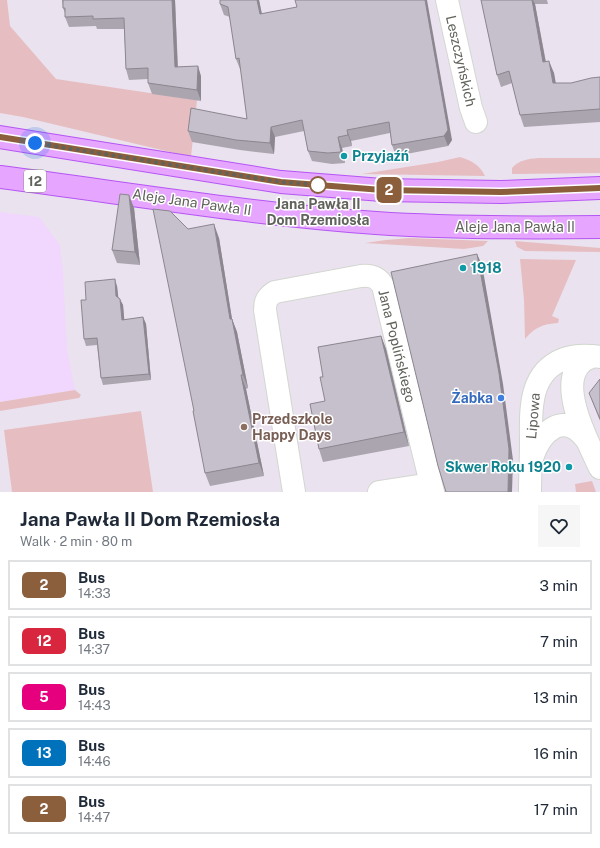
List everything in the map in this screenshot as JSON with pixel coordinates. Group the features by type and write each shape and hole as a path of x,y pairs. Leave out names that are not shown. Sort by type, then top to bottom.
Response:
{"main road":[{"path":"0,137 281,182 382,190 501,192 600,188"},
{"name":"Aleje Jana Pawła II","path":"0,177 274,213 369,222 473,228 600,227"}],"street":[{"name":"Leszczyńskich","path":"447,0 471,108 476,122"},
{"name":"Jana Poplińskiego","path":"294,492 265,303 270,295 275,292 361,276 375,277 383,286 432,488 379,492"},
{"name":"Lipowa","path":"530,492 530,419 533,397 540,377 551,366 560,361 579,356 596,357"},
{"path":"596,357 582,362 575,372 572,385 572,396 586,439 600,468"},
{"path":"531,460 538,444 546,432 557,426 573,427 581,432 586,439"}],"shaded area":[{"path":"0,0 7,0 10,26 56,79 197,100 191,157 23,117 0,113"},
{"path":"460,157 475,164 481,169 485,176 362,174 438,162"},
{"path":"600,158 600,173 512,174 512,168 518,163 527,159"},
{"path":"0,212 39,217 60,245 67,350 75,390 0,402"},
{"path":"409,238 488,241 483,246 464,249 365,243"},
{"path":"515,241 600,248 600,252 525,251 517,247"},
{"path":"520,259 576,260 552,316 559,319 558,323 540,327 525,339 524,300"},
{"path":"75,390 81,395 79,398 0,411 0,402"},
{"path":"141,411 153,492 12,492 4,430"},
{"path":"592,481 596,492 576,492 575,484"}],"building":[{"path":"63,0 172,0 175,67 198,66 197,90 148,83 148,68 126,69 124,18 93,19 93,16 65,17"},
{"path":"220,0 257,0 260,14 297,7 295,0 425,0 448,130 444,136 392,145 389,122 347,130 348,135 338,137 341,152 328,153 308,151 302,120 271,127 270,143 236,140 188,131 191,108 247,119 239,58 236,59 228,7 220,4"},
{"path":"481,0 532,0 543,62 549,61 553,83 571,83 600,77 600,109 520,115 509,71 497,75"},
{"path":"120,194 129,195 135,252 112,250"},
{"path":"153,209 170,211 188,229 214,224 230,319 232,319 243,375 241,375 259,463 205,473"},
{"path":"477,254 499,373 509,449 508,492 446,492 438,466 391,272"},
{"path":"115,279 116,296 120,299 122,320 143,317 149,374 101,378 97,338 84,339 81,300 86,300 85,282"},
{"path":"381,336 404,432 319,449 310,404 325,401 320,377 323,377 318,347"},
{"path":"600,379 600,419 589,393"}],"bus line":[{"name":"2","path":"0,137 281,182 382,190 501,192 600,188"}],"place":[{"name":"Przyjaźń","path":"344,156"},
{"name":"Jana Pawła II Dom Rzemiosła","path":"318,185"},
{"name":"1918","path":"463,268"},
{"name":"Żabka","path":"501,398"},
{"name":"Przedszkole Happy Days","path":"244,427"},
{"name":"Skwer Roku 1920","path":"569,467"}],"route":[{"path":"35,143 281,182 324,185 318,185"}]}
